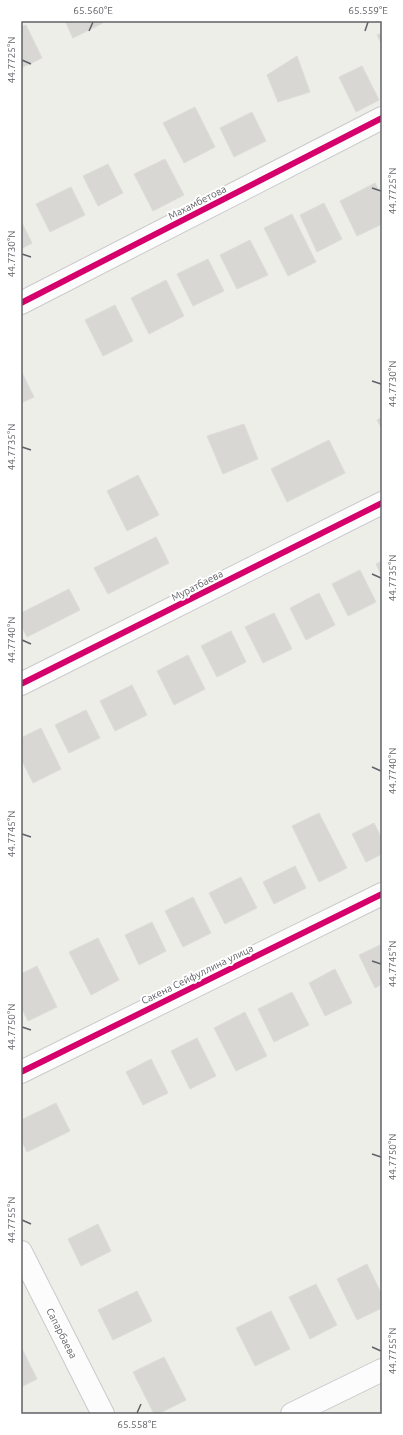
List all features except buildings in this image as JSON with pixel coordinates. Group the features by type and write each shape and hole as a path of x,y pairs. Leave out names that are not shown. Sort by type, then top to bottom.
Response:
{"street":[{"name":"Махамбетова","path":"21,303 382,118"},
{"name":"Муратбаева","path":"21,684 382,503"},
{"name":"Сакена Сейфуллина улица","path":"21,1072 382,894"},
{"name":"Сапарбаева","path":"21,1252 103,1414"},
{"path":"292,1414 382,1370"}],"cycle path":[{"path":"21,303 382,118"},
{"path":"21,684 382,503"},
{"path":"21,1072 382,894"}]}
